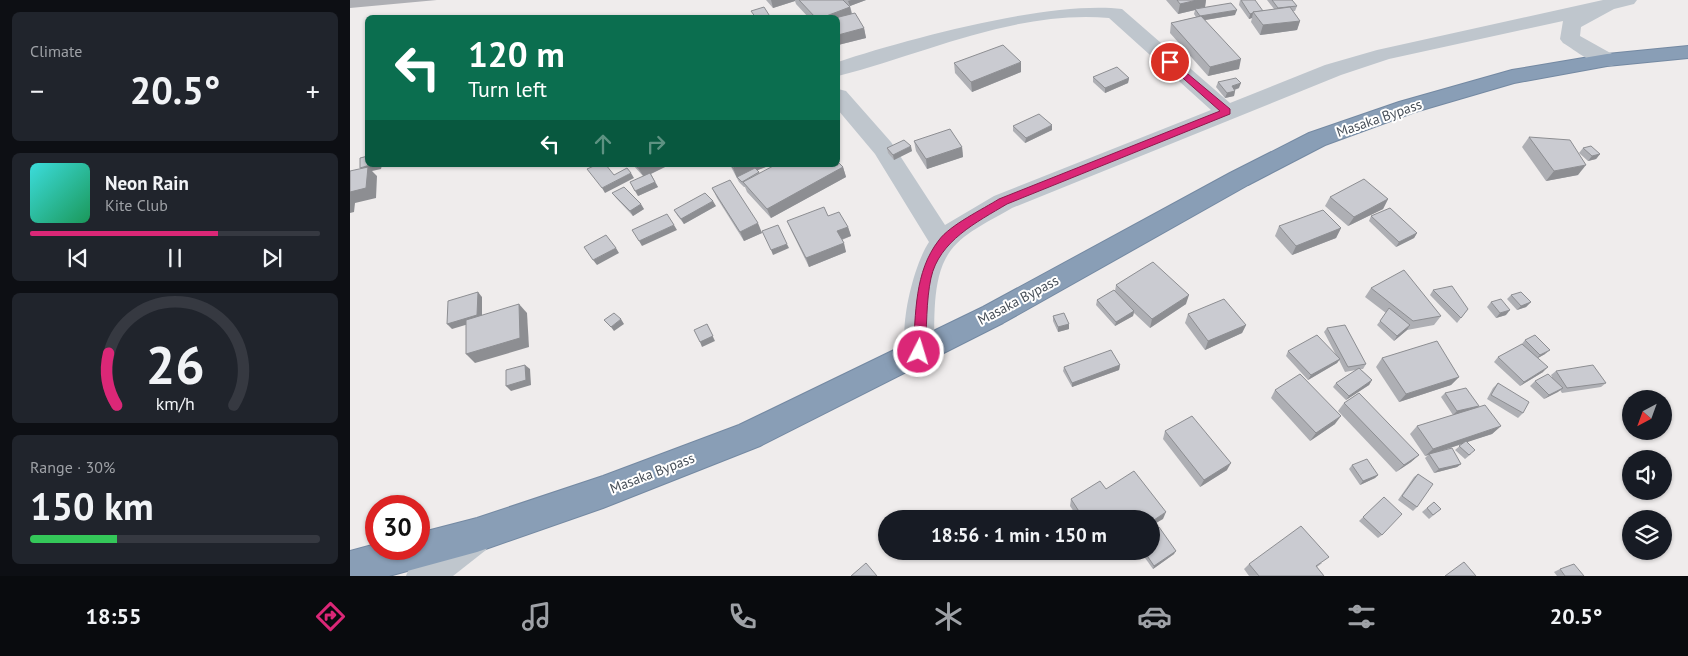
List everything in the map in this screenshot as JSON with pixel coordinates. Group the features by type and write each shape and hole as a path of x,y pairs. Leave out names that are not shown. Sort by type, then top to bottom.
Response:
{"highway":[{"name":"Masaka Bypass","path":"350,569 477,535 603,492 749,436 992,315 1239,179 1317,139 1407,107 1512,77 1607,60 1688,52"}],"street":[{"path":"1607,60 1570,39 1571,24 1617,3"},
{"path":"919,352 925,277 943,242 974,218 1003,202 1226,111 1333,70 1384,54 1617,3"},
{"path":"840,68 1000,15 1032,8 1092,4 1115,13 1226,111"},
{"path":"840,98 883,148 943,242"},
{"path":"424,576 477,535"}],"building":[{"path":"799,0 843,0 850,7 829,15 813,15"},
{"path":"1177,0 1197,0 1180,4"},
{"path":"1241,0 1255,0 1263,11 1250,14"},
{"path":"1272,0 1292,0 1297,6 1278,8"},
{"path":"1231,3 1237,10 1200,16 1195,9"},
{"path":"764,7 769,15 754,15 751,11"},
{"path":"1290,7 1300,21 1263,25 1253,12"},
{"path":"855,13 864,28 840,34 840,17"},
{"path":"1201,16 1241,59 1210,67 1171,23"},
{"path":"1003,45 1021,62 971,82 954,63"},
{"path":"1117,67 1129,78 1105,88 1093,77"},
{"path":"1236,78 1241,83 1232,86 1235,91 1227,93 1218,82"},
{"path":"1039,114 1052,125 1026,138 1013,126"},
{"path":"950,129 962,147 926,159 914,141"},
{"path":"1529,137 1570,140 1586,165 1554,171"},
{"path":"904,140 911,146 893,155 887,148"},
{"path":"1591,146 1600,154 1592,156 1583,148"},
{"path":"365,157 365,166 360,168 360,158"},
{"path":"840,164 843,167 767,209 743,182 771,167 840,167"},
{"path":"368,167 366,188 350,192 350,171"},
{"path":"592,167 608,167 614,175 627,168 631,173 602,188 587,169"},
{"path":"755,168 759,172 742,182 737,177"},
{"path":"650,173 655,182 635,191 630,182"},
{"path":"1364,179 1388,199 1354,217 1330,197"},
{"path":"730,180 758,223 740,232 712,188"},
{"path":"624,187 641,204 630,211 612,193"},
{"path":"705,193 713,201 681,219 674,210"},
{"path":"824,207 828,216 839,212 848,227 837,231 844,243 806,258 787,221"},
{"path":"1390,208 1417,233 1399,242 1371,216"},
{"path":"1323,210 1341,228 1296,246 1279,226"},
{"path":"667,214 674,225 639,241 632,230"},
{"path":"778,225 787,244 771,250 762,231"},
{"path":"606,235 616,248 593,260 584,247"},
{"path":"1153,262 1189,295 1152,319 1116,285"},
{"path":"1404,270 1441,316 1413,321 1371,288"},
{"path":"1452,286 1468,309 1461,318 1433,290"},
{"path":"1114,290 1134,311 1116,322 1097,300"},
{"path":"478,292 477,315 447,324 448,301"},
{"path":"1521,292 1531,302 1521,306 1511,295"},
{"path":"1224,299 1246,325 1208,341 1188,314"},
{"path":"1501,299 1510,310 1500,313 1491,302"},
{"path":"519,304 520,338 466,354 466,320"},
{"path":"1389,308 1410,325 1397,336 1380,321"},
{"path":"614,313 621,319 611,327 604,320"},
{"path":"1064,313 1069,324 1058,327 1053,316"},
{"path":"707,324 713,336 700,342 694,330"},
{"path":"1345,325 1366,364 1348,367 1327,328"},
{"path":"1317,335 1340,359 1311,375 1288,351"},
{"path":"1535,335 1550,350 1540,355 1525,340"},
{"path":"1437,341 1459,377 1406,394 1382,358"},
{"path":"1522,344 1548,367 1524,382 1498,357"},
{"path":"1111,350 1120,365 1072,383 1064,367"},
{"path":"525,365 526,380 506,386 506,370"},
{"path":"1593,365 1606,383 1567,388 1556,371"},
{"path":"1359,368 1372,380 1349,396 1336,383"},
{"path":"1300,374 1341,416 1316,433 1275,390"},
{"path":"1548,374 1563,388 1549,395 1535,381"},
{"path":"1498,383 1529,402 1523,413 1491,395"},
{"path":"1466,388 1479,406 1457,411 1445,393"},
{"path":"1359,393 1419,455 1404,465 1344,403"},
{"path":"1485,405 1501,426 1433,449 1417,426"},
{"path":"1192,416 1231,463 1204,480 1165,431"},
{"path":"1466,441 1475,450 1469,455 1459,446"},
{"path":"1452,448 1461,464 1439,469 1429,454"},
{"path":"1367,459 1378,475 1363,481 1352,465"},
{"path":"1134,471 1166,512 1160,516 1160,510 1078,510 1071,499 1100,481 1106,489"},
{"path":"1418,474 1433,484 1417,507 1402,496"},
{"path":"1384,497 1402,514 1382,535 1363,517"},
{"path":"1434,502 1441,509 1433,515 1427,508"},
{"path":"1301,526 1329,557 1316,566 1324,576 1259,576 1249,564"},
{"path":"1160,528 1176,551 1154,566 1150,560 1160,560"},
{"path":"1464,562 1476,576 1445,576"},
{"path":"866,563 877,576 851,576"},
{"path":"1574,564 1584,576 1565,576 1560,569"}],"route":[{"path":"919,352 925,277 943,242 974,218 1003,202 1226,111 1170,62"}]}
